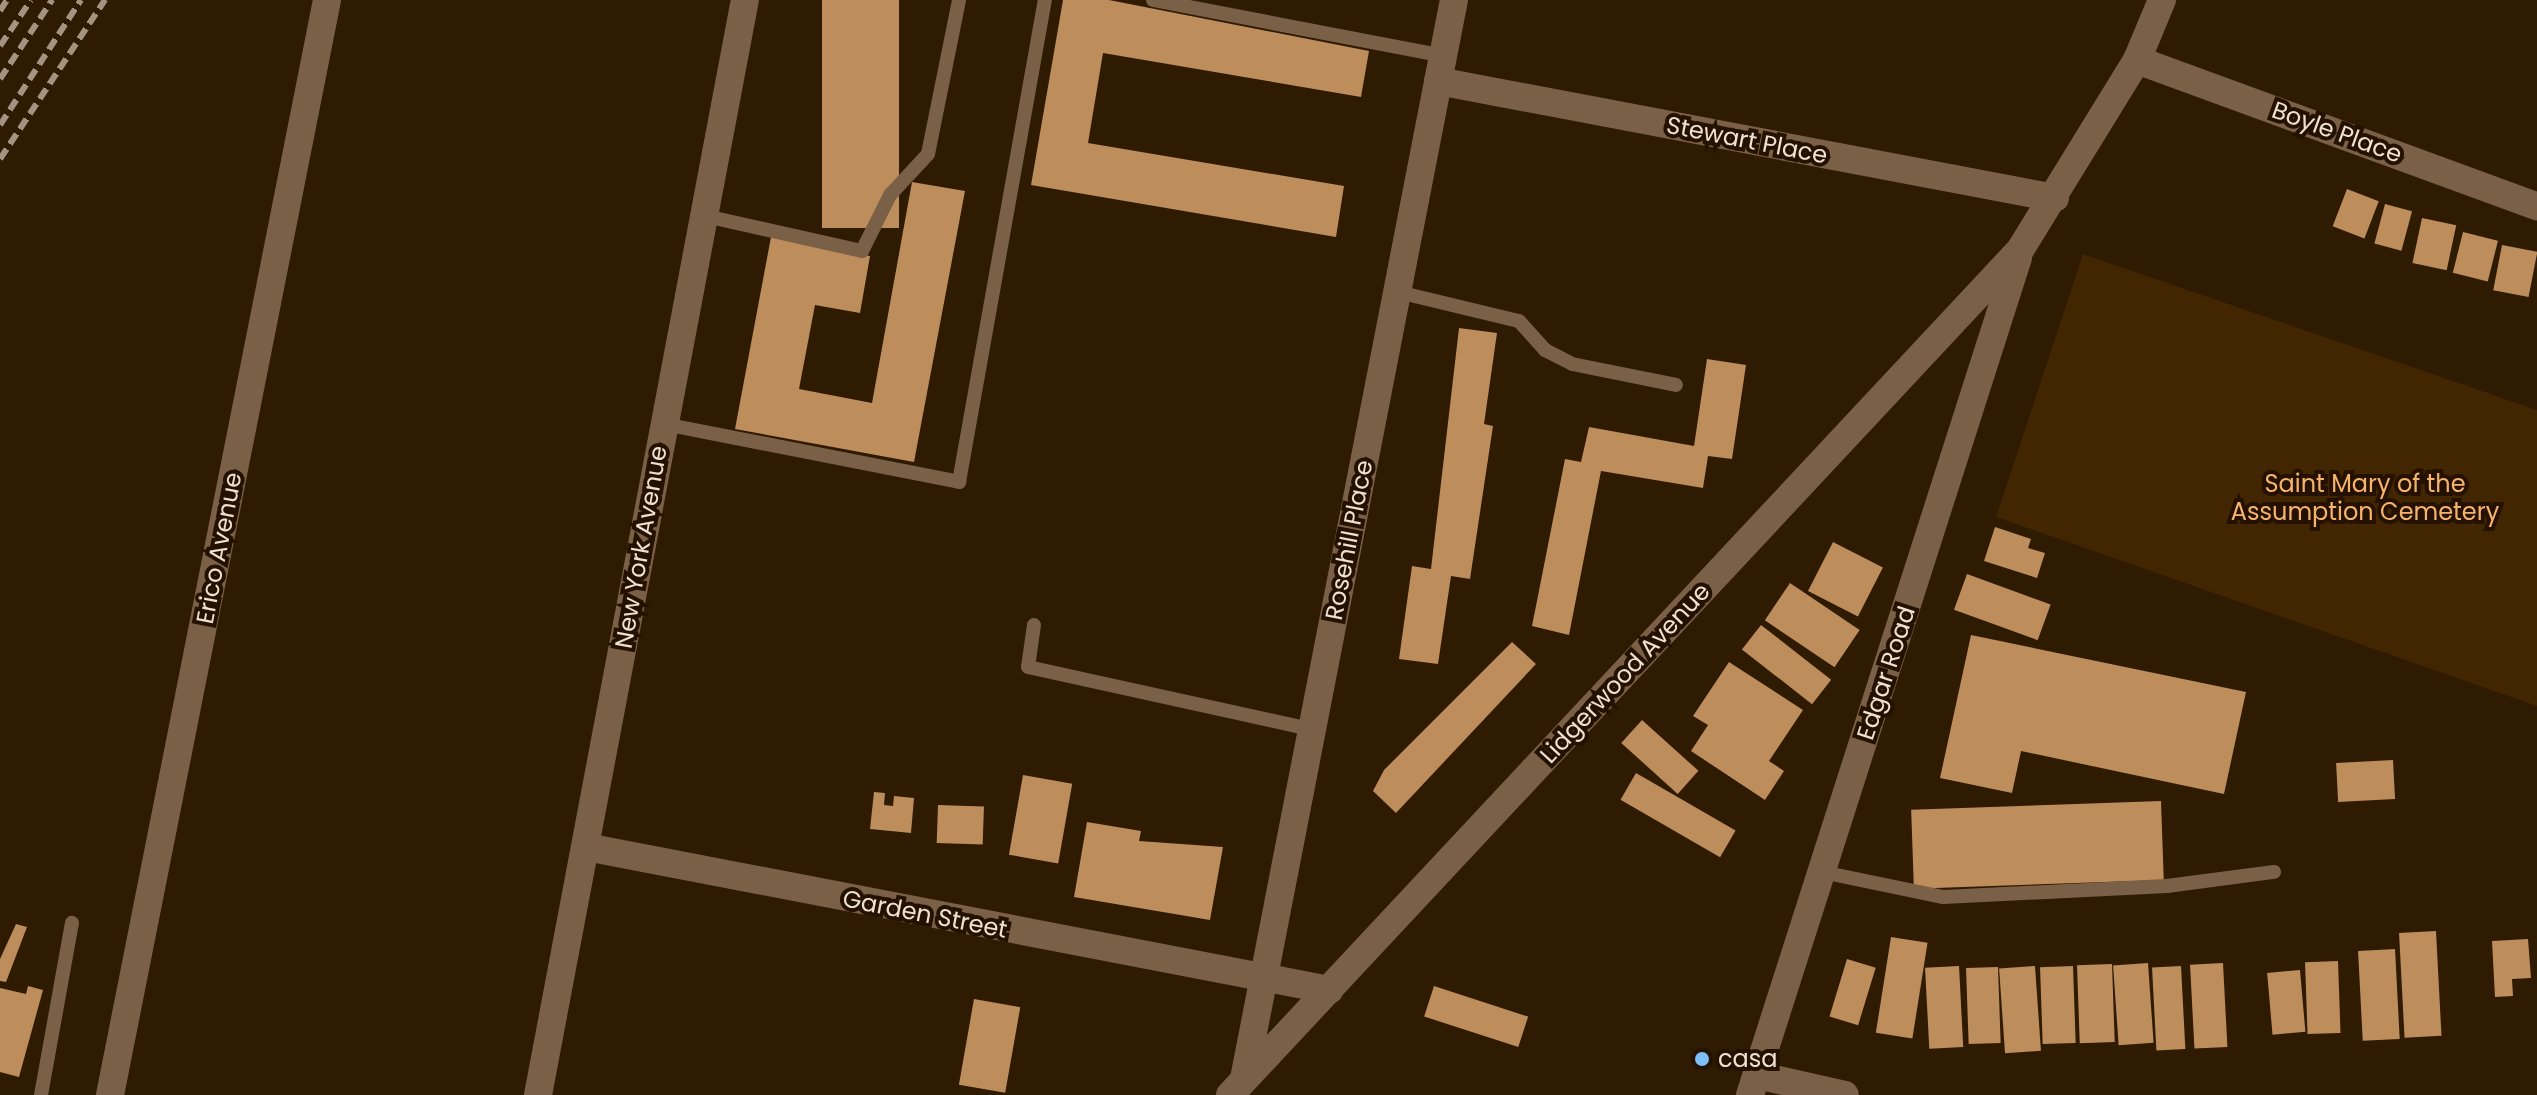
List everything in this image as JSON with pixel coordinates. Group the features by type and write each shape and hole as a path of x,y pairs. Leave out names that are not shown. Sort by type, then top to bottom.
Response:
{"street":[{"name":"Erico Avenue","path":"110,1095 327,0"},
{"name":"New York Avenue","path":"538,1095 664,424 700,215 745,0"},
{"name":"Rosehill Place","path":"1237,1087 1263,980 1454,0"},
{"path":"2020,250 2055,198 2137,60 2162,0"},
{"name":"Boyle Place","path":"2137,60 2537,206"},
{"name":"Stewart Place","path":"1441,69 2055,198"},
{"name":"Edgar Road","path":"1754,1085 2020,250"},
{"name":"Lidgerwood Avenue","path":"1237,1087 2020,250"},
{"name":"Garden Street","path":"586,847 1263,980 1329,990"},
{"path":"1754,1085 1845,1095"}],"lane":[{"path":"700,215 862,251 890,195 928,154 959,0"},
{"path":"664,424 959,482 1045,0"},
{"path":"1153,0 1441,69"},
{"path":"1398,292 1519,321 1545,350 1572,364 1676,385"},
{"path":"1034,625 1028,667 1310,729"},
{"path":"1822,872 1943,897 2274,872"},
{"path":"41,1095 72,923"}],"green space":[{"name":"Saint Mary of the Assumption Cemetery","path":"2083,254 2537,410 2537,706 1996,517"}],"building":[{"path":"822,0 899,0 899,228 822,228"},
{"path":"1063,0 1109,0 1369,51 1361,97 1103,53 1088,143 1344,186 1336,237 1031,185"},
{"path":"912,182 965,191 914,462 735,429 771,237 870,256 860,313 815,305 799,389 872,403"},
{"path":"2347,189 2379,201 2364,239 2333,226"},
{"path":"2385,204 2412,211 2401,251 2374,244"},
{"path":"2422,218 2456,225 2447,270 2412,263"},
{"path":"2463,232 2498,241 2488,281 2453,273"},
{"path":"2502,245 2537,252 2529,297 2493,290"},
{"path":"1459,328 1497,333 1484,424 1493,426 1470,579 1451,576 1438,664 1399,659 1412,566 1431,569"},
{"path":"1707,359 1746,365 1732,459 1708,456 1703,488 1601,471 1569,635 1532,626 1565,459 1581,462 1589,427 1694,446"},
{"path":"1995,527 2031,539 2028,548 2045,553 2037,578 1984,561"},
{"path":"1833,542 1883,567 1858,616 1808,591"},
{"path":"1967,574 2051,604 2038,640 1954,610"},
{"path":"1790,583 1860,630 1834,667 1765,620"},
{"path":"1761,625 1831,680 1812,704 1742,649"},
{"path":"1971,635 2246,692 2224,794 2021,751 2012,793 1940,778"},
{"path":"1512,642 1536,664 1396,813 1373,791 1384,770"},
{"path":"1729,662 1803,710 1769,761 1784,771 1765,800 1691,751 1708,725 1693,716"},
{"path":"1642,720 1698,771 1678,794 1621,743"},
{"path":"2393,760 2395,799 2338,802 2336,763"},
{"path":"1636,773 1736,831 1720,857 1620,800"},
{"path":"1023,775 1072,784 1058,863 1009,855"},
{"path":"874,792 885,793 884,805 893,806 894,796 914,798 911,833 870,829"},
{"path":"2161,801 2164,880 1914,889 1911,810"},
{"path":"938,805 984,807 983,845 937,843"},
{"path":"1087,822 1141,831 1139,841 1223,847 1210,920 1074,897"},
{"path":"16,924 27,927 6,982 0,981 0,959"},
{"path":"2436,931 2441,1036 2405,1038 2399,933"},
{"path":"1891,937 1928,943 1912,1039 1876,1033"},
{"path":"2528,939 2531,978 2512,979 2513,996 2495,997 2492,941"},
{"path":"2395,949 2400,1039 2363,1041 2358,951"},
{"path":"1847,959 1876,968 1858,1025 1829,1016"},
{"path":"2338,961 2341,1033 2308,1034 2305,962"},
{"path":"2148,963 2154,1043 2119,1045 2113,965"},
{"path":"2223,963 2227,1047 2194,1049 2190,965"},
{"path":"2112,964 2115,1042 2080,1043 2077,965"},
{"path":"1959,966 1963,1047 1929,1049 1925,968"},
{"path":"2035,966 2041,1051 2005,1053 1999,969"},
{"path":"2073,966 2076,1043 2043,1044 2040,967"},
{"path":"2181,966 2185,1049 2156,1050 2152,968"},
{"path":"1998,967 2001,1043 1969,1044 1966,968"},
{"path":"2300,970 2305,1032 2273,1035 2267,973"},
{"path":"28,986 43,990 19,1077 0,1072 0,988 26,994"},
{"path":"1434,986 1528,1017 1518,1047 1424,1016"},
{"path":"974,999 1020,1007 1005,1093 959,1085"}],"railway":[{"path":"0,11 7,0"},
{"path":"0,46 31,0"},
{"path":"0,79 52,0"},
{"path":"0,125 81,0"},
{"path":"0,159 105,0"}],"place":[{"name":"casa","path":"1702,1059"}]}
